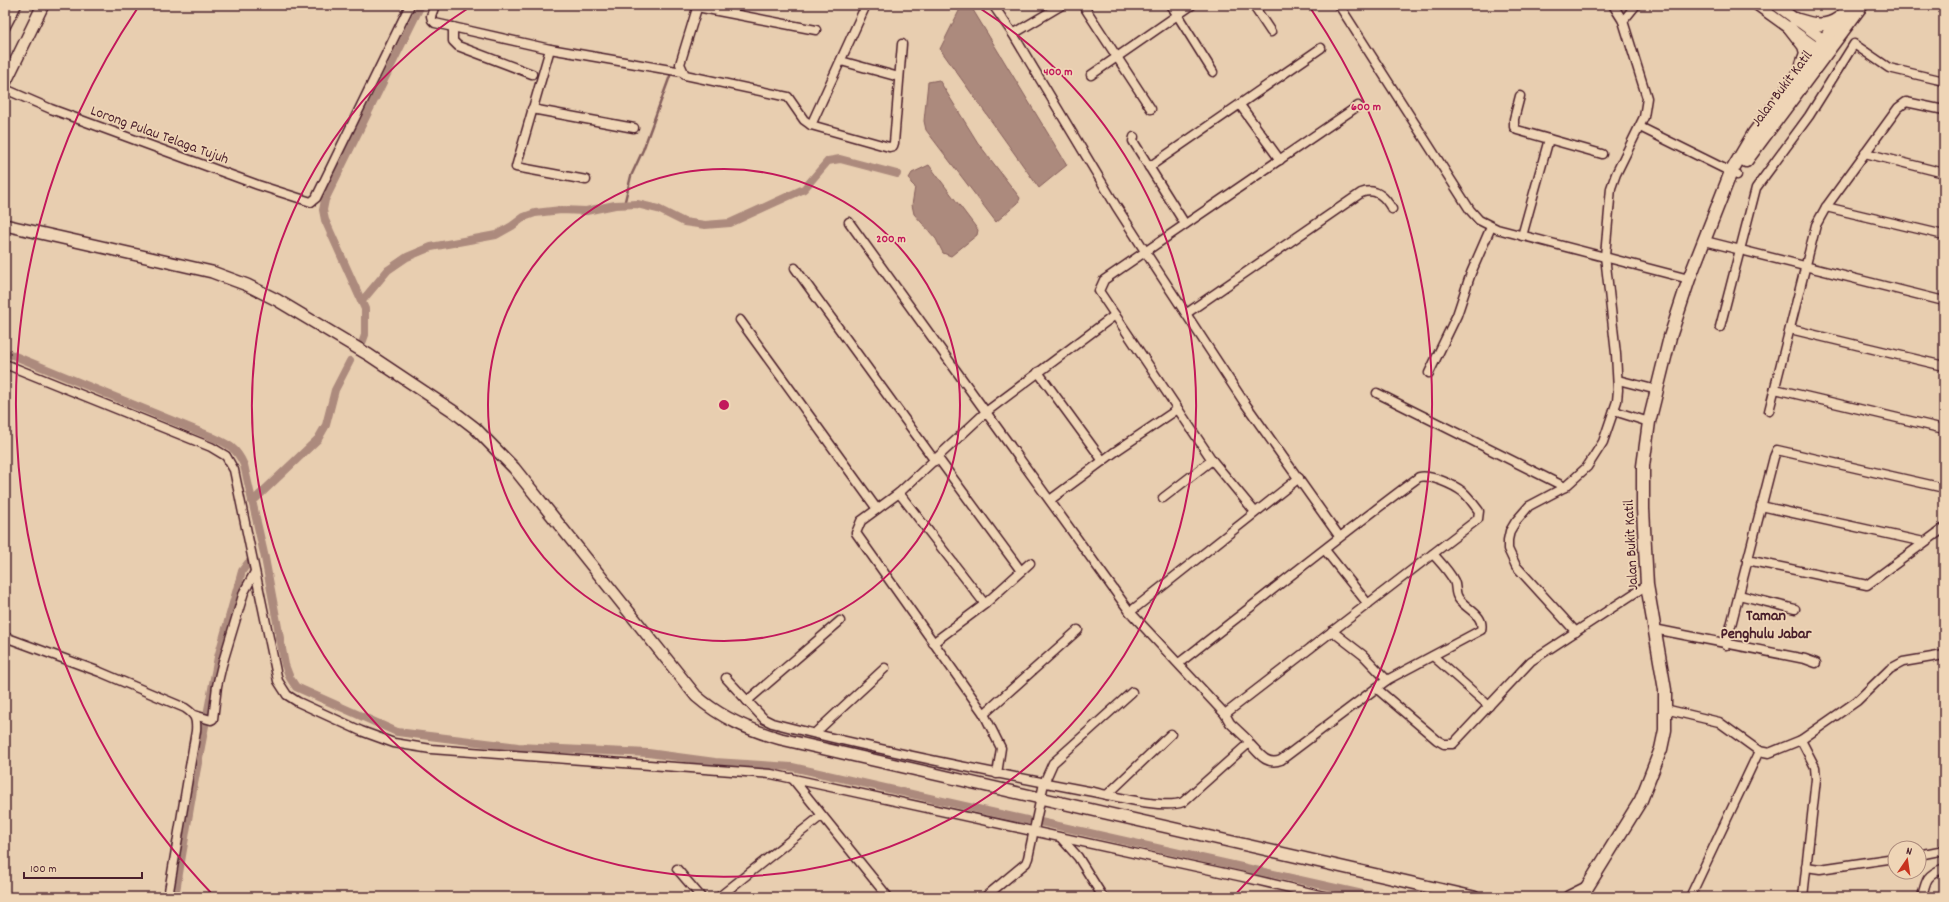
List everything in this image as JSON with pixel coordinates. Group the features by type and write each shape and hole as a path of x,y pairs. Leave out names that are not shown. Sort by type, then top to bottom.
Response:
{"main road":[{"path":"5,83 43,5"},
{"name":"Jalan Bukit Katil","path":"1583,893 1640,800 1661,749 1666,730 1665,690 1647,585 1643,466 1649,422 1670,337 1690,279 1725,190 1754,133 1850,5"},
{"name":"Jalan Bukit Katil","path":"1734,174 1750,155 1862,5"},
{"path":"1792,24 1817,26 1833,23 1841,16"},
{"path":"1792,24 1804,46 1806,53 1804,61 1792,82"},
{"path":"1816,66 1821,44 1842,32"},
{"path":"5,224 212,272 247,285 277,300 368,355 454,411 475,428 514,468 684,683 709,708 724,718 742,726 781,739 1474,897"},
{"path":"1569,897 1583,893"}],"street":[{"path":"5,28 17,5"},
{"name":"Lorong Pulau Telaga Tujuh","path":"5,89 51,109 307,202 314,201 410,5"},
{"path":"435,5 431,16 432,20 453,27 550,49 682,72 689,77 788,97 804,120 811,126 889,147 893,146 894,143 902,44"},
{"path":"811,126 866,5"},
{"path":"993,5 1013,34 1116,206 1244,402 1339,536"},
{"path":"1013,34 1062,5"},
{"path":"1082,5 1151,109"},
{"path":"1171,5 1213,72"},
{"path":"1091,75 1192,5"},
{"path":"1254,5 1271,32"},
{"path":"1339,5 1470,210 1479,220 1491,227 1522,236 1605,256 1690,279"},
{"path":"1576,632 1516,566 1508,549 1510,531 1529,506 1565,487 1577,478 1594,458 1603,442 1614,411 1618,380 1605,256 1611,188 1616,174 1640,127 1645,113 1647,98 1623,21 1613,5"},
{"path":"1623,21 1636,5"},
{"path":"1757,5 1792,24 1821,44"},
{"path":"1776,5 1792,24"},
{"path":"682,72 680,64 698,6 816,30"},
{"path":"453,27 453,41 458,46 532,74"},
{"path":"1720,327 1756,188 1809,116 1854,44 1890,68 1944,81"},
{"path":"1149,167 1321,48"},
{"path":"550,49 516,167 586,180"},
{"path":"841,61 899,78"},
{"path":"1520,96 1514,119 1514,127 1518,130 1602,154"},
{"path":"1769,411 1816,225 1826,207 1898,108 1906,102 1944,110"},
{"path":"1240,105 1280,160"},
{"path":"1255,512 1212,460 1098,291 1104,280 1145,250 1358,106"},
{"path":"532,110 634,128"},
{"path":"1640,127 1734,174"},
{"path":"1134,137 1133,141 1185,224"},
{"path":"1522,236 1549,139"},
{"path":"1865,153 1944,173"},
{"path":"1186,313 1361,193 1367,191 1381,194 1392,208"},
{"path":"1826,207 1944,235"},
{"path":"849,222 1130,612 1179,663 1249,743 1268,761 1275,762 1281,760 1387,680 1477,633 1482,626 1478,616 1459,600 1456,594 1454,580 1433,554"},
{"path":"1429,373 1458,315 1471,273 1491,227"},
{"path":"1705,241 1944,302"},
{"path":"795,268 1021,571"},
{"path":"997,774 1000,748 984,714 856,533 861,521 899,493 986,412 1115,315"},
{"path":"740,320 877,509"},
{"path":"1790,329 1944,366"},
{"path":"5,364 211,447 226,456 234,470 275,672 281,688 298,702 361,731 394,743 431,749 756,773 792,778 1328,897"},
{"path":"1038,372 1103,461"},
{"path":"1618,380 1657,390"},
{"path":"1775,389 1944,429"},
{"path":"1377,393 1565,487"},
{"path":"1050,500 1178,409"},
{"path":"1614,411 1649,422"},
{"path":"1726,645 1761,506 1777,450 1944,488"},
{"path":"1163,498 1212,460"},
{"path":"1179,663 1325,550 1339,536 1419,477 1428,476 1462,491 1479,511 1480,515 1478,520 1225,714"},
{"path":"1130,612 1299,478"},
{"path":"899,493 985,604"},
{"path":"1761,506 1924,542"},
{"path":"1747,560 1867,585 1944,528"},
{"path":"1325,550 1368,604"},
{"path":"933,642 985,604 1030,563"},
{"path":"5,637 100,672 184,708 196,715 211,720 214,717 219,676 241,601 248,583 255,572"},
{"path":"1376,688 1437,740 1444,744 1456,741 1531,660 1647,585"},
{"path":"1739,595 1795,609"},
{"path":"747,701 840,621"},
{"path":"1654,629 1726,645 1805,659 1816,664"},
{"path":"984,714 1078,630"},
{"path":"1332,631 1363,655 1387,680"},
{"path":"1665,709 1719,722 1759,751 1769,753 1800,740 1857,701 1890,669 1903,662 1944,655"},
{"path":"1433,656 1489,706"},
{"path":"815,733 885,668"},
{"path":"726,678 768,721 997,774 1143,801 1178,804 1188,798 1249,743"},
{"path":"985,897 1026,863 1030,852 1044,783 1053,763 1132,692"},
{"path":"168,897 196,731 196,715"},
{"path":"1107,795 1171,734"},
{"path":"1800,740 1815,768 1816,779 1803,897"},
{"path":"1690,897 1759,751"},
{"path":"792,778 821,816 888,897"},
{"path":"719,897 821,816"},
{"path":"1062,838 1078,857 1103,897"},
{"path":"1927,853 1944,850"},
{"path":"1806,867 1820,869 1887,859"},
{"path":"1922,897 1928,877 1944,868"},
{"path":"677,869 701,897"}],"shaded area":[{"path":"962,5 970,5 1067,165 1039,188 940,49"},
{"path":"939,80 978,143 1020,198 1018,203 996,222 926,130 924,121 928,82"},
{"path":"929,165 978,230 977,235 951,256 943,253 936,239 914,214 912,205 915,187 909,178 912,173"}],"waterway":[{"path":"5,10 8,5"},
{"path":"361,346 365,335 365,309 325,220 323,210 325,200 421,5"},
{"path":"624,205 631,176 643,150 670,76"},
{"path":"362,301 388,270 407,257 431,247 496,235 524,217 535,213 561,210 586,211 615,205 637,204 658,209 684,222 705,225 730,223 804,189 828,161 840,159 897,174"},
{"path":"5,352 210,436 227,444 238,454 244,465 265,558 285,665 290,678 296,687 397,732 518,747 648,753 715,762 792,767 1027,820"},
{"path":"252,502 318,439 326,425 335,390 350,361"},
{"path":"175,897 194,784 218,657 242,571 248,563"},
{"path":"1036,821 1376,897"}],"district":[{"name":"Taman Penghulu Jabar","path":"1766,623"}]}
